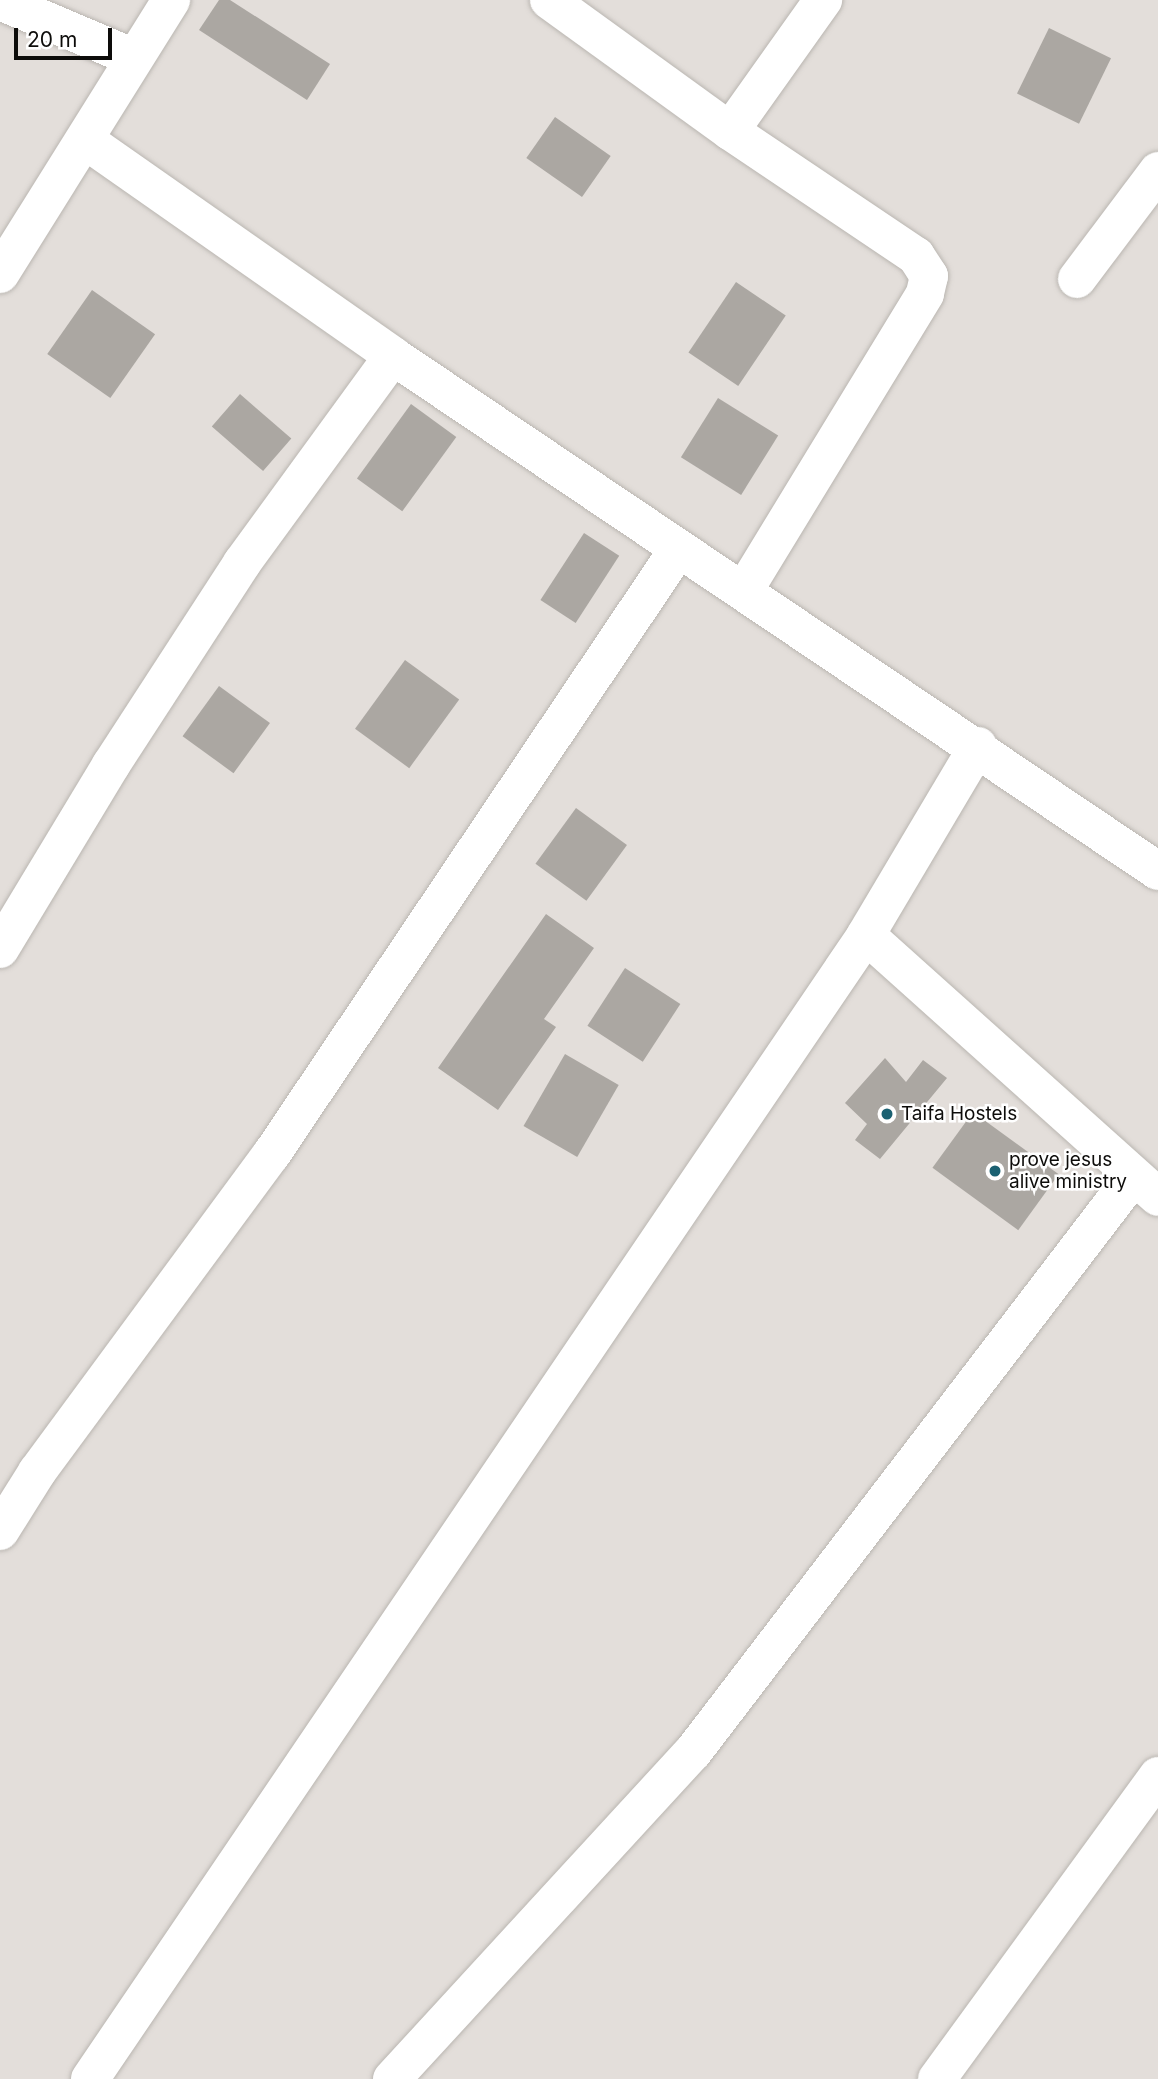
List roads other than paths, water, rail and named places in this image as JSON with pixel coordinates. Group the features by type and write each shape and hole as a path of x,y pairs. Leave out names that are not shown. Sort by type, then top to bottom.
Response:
{"street":[{"path":"0,274 85,140 132,57 171,0"},
{"path":"549,0 730,131 916,256 929,276 925,294 744,591"},
{"path":"730,131 823,0"},
{"path":"0,1 132,57"},
{"path":"85,140 393,356 1157,867"},
{"path":"1077,279 1158,170"},
{"path":"0,949 111,765 242,563 393,356"},
{"path":"0,1531 37,1472 271,1155 679,548"},
{"path":"90,2079 866,935 978,746"},
{"path":"392,2079 693,1752 1145,1187 866,935"},
{"path":"937,2079 1158,1776"}],"place":[{"name":"Taifa Hostels","path":"887,1114"},
{"name":"prove jesus alive ministry","path":"995,1171"}]}
